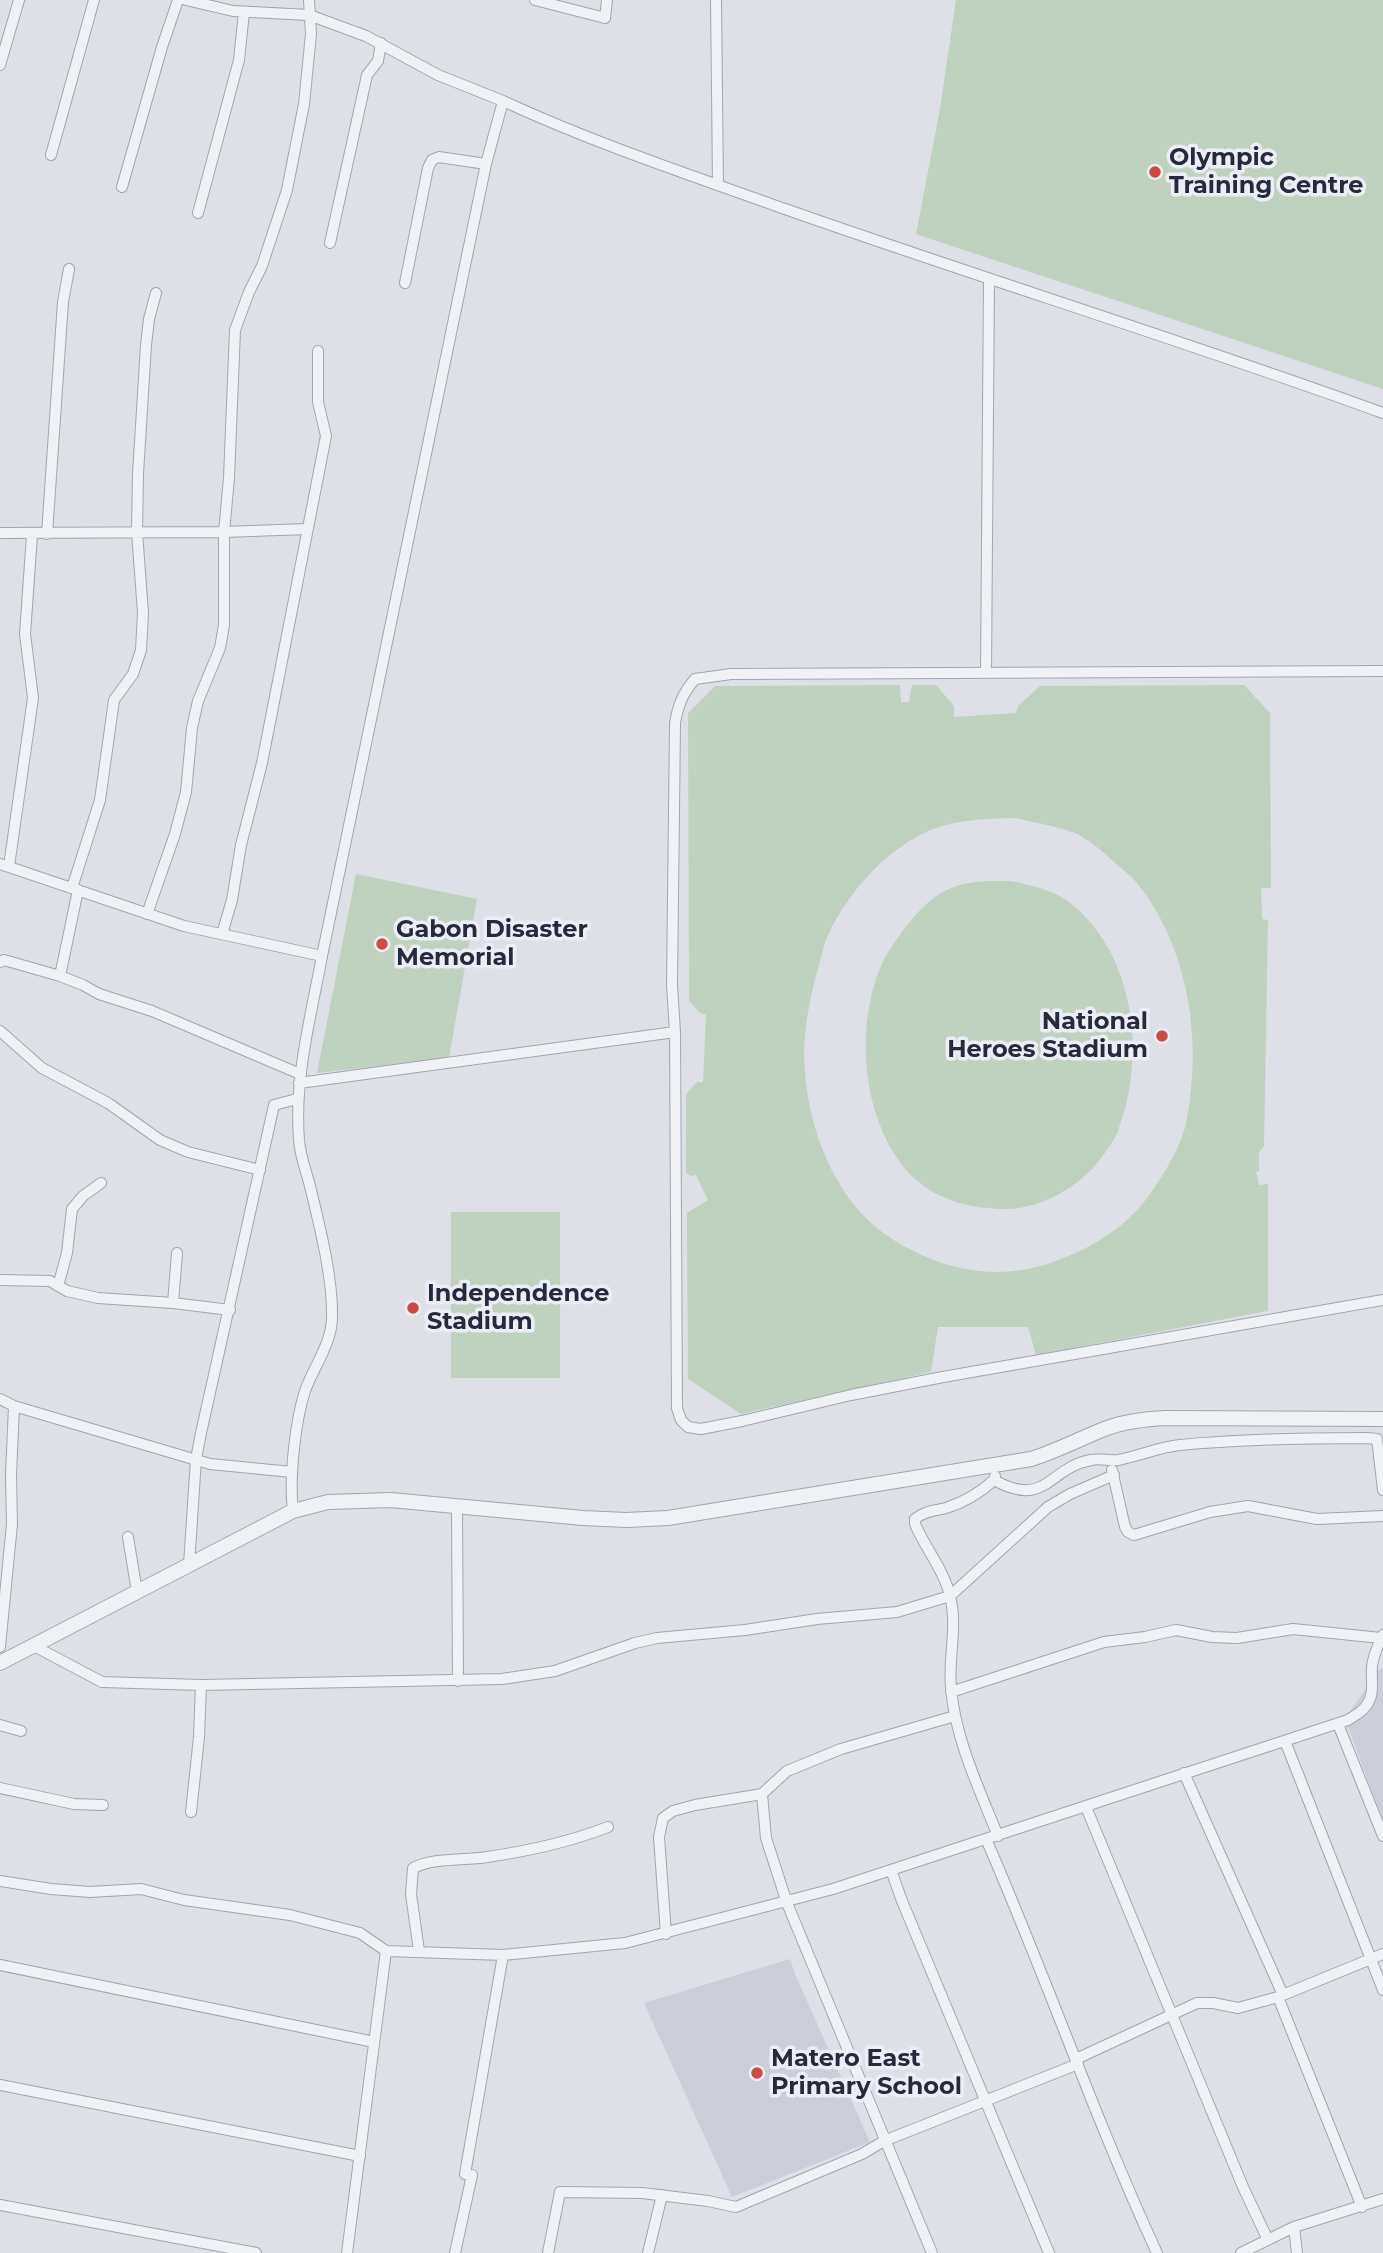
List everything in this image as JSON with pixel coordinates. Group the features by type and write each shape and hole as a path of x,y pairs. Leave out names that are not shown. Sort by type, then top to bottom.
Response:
{"street":[{"path":"0,65 19,0"},
{"path":"51,155 93,0"},
{"path":"122,187 178,0"},
{"path":"186,0 309,15 381,43 438,75 624,152 989,280 1266,371 1383,413"},
{"path":"147,914 175,834 186,792 192,728 198,701 220,648 224,625 224,532 235,330 262,266 288,190 304,104 311,34 309,0"},
{"path":"535,0 605,18 607,0"},
{"path":"716,0 718,185"},
{"path":"198,213 239,60 236,8"},
{"path":"330,243 367,75 378,61 381,43"},
{"path":"293,1511 290,1492 300,1410 305,1391 328,1340 332,1318 327,1275 299,1142 300,1079 322,956 486,164 503,101"},
{"path":"405,283 428,168 432,160 439,157 486,164"},
{"path":"47,534 63,302 69,269"},
{"path":"986,673 989,280"},
{"path":"60,976 75,889 100,800 114,700 132,674 141,650 143,613 137,532 138,474 146,345 156,293"},
{"path":"222,934 262,763 326,436 318,402 318,351"},
{"path":"0,533 224,532 307,528"},
{"path":"32,534 24,634 33,698 4,865 184,926 322,956"},
{"path":"1383,671 732,674 695,678 678,705 675,723 672,985 676,1032 677,1408 681,1420 688,1427 701,1429 930,1380 1383,1300"},
{"path":"0,962 5,960 60,976 99,994 152,1011 300,1079 676,1032"},
{"path":"0,1031 42,1068 108,1103 160,1140 188,1152 260,1170"},
{"path":"189,1565 196,1459 274,1105 298,1099"},
{"path":"58,1286 67,1253 72,1209 83,1196 101,1183"},
{"path":"173,1303 177,1252"},
{"path":"0,1280 50,1281 67,1291 98,1298 230,1310"},
{"path":"0,1399 14,1406 210,1464 292,1472"},
{"path":"0,1647 12,1524 14,1406"},
{"path":"0,1663 293,1511 328,1502 367,1500 626,1520 668,1518 904,1478 995,1473 1056,1451 1107,1428 1135,1420 1383,1419"},
{"path":"995,1473 1016,1490 1027,1491 1043,1486 1079,1464 1092,1460 1109,1461 1179,1445 1372,1438 1377,1439 1383,1490"},
{"path":"1109,1461 1125,1527 1135,1535 1210,1512 1248,1506 1317,1519 1383,1517"},
{"path":"995,1473 982,1492 924,1513 915,1519 950,1596 953,1635 950,1671 955,1716 998,1836"},
{"path":"33,1646 102,1682 201,1685 458,1681 502,1679 555,1671 657,1638 897,1612 950,1596 1048,1507 1069,1494 1114,1475"},
{"path":"457,1506 458,1681"},
{"path":"128,1537 137,1592"},
{"path":"951,1692 1104,1642 1175,1630 1237,1639 1293,1629 1382,1637 1373,1661 1369,1701"},
{"path":"191,1812 201,1685"},
{"path":"0,1881 77,1891 141,1889 184,1900 290,1915 360,1933 386,1951 503,1955 625,1943 787,1903 998,1836 1338,1724 1357,1714 1369,1701 1383,1695"},
{"path":"666,1934 659,1837 663,1818 673,1811 695,1805 762,1794 787,1771 876,1738 955,1716"},
{"path":"1338,1724 1383,1836"},
{"path":"0,1725 22,1731"},
{"path":"1285,1741 1383,1990"},
{"path":"1184,1773 1280,1996 1362,2207"},
{"path":"0,1788 74,1804 103,1805"},
{"path":"762,1794 766,1838 787,1903 932,2253"},
{"path":"1086,1807 1266,2238"},
{"path":"419,1951 411,1894 413,1868 425,1862 485,1858 537,1849 583,1837 608,1827"},
{"path":"986,1839 1157,2253"},
{"path":"891,1870 906,1912 1049,2253"},
{"path":"347,2253 386,1951"},
{"path":"548,2253 560,2192 662,2195 736,2207 862,2154 884,2141 1077,2061 1197,2003 1238,2008 1280,1996 1383,1954"},
{"path":"455,2253 503,1955"},
{"path":"0,1965 374,2042"},
{"path":"0,2085 360,2155"},
{"path":"648,2253 662,2195"},
{"path":"1241,2253 1266,2238 1294,2227 1383,2199"},
{"path":"0,2205 256,2253"},
{"path":"1294,2227 1297,2253"}],"shaded area":[{"path":"1383,1668 1383,1821 1345,1719 1378,1671"},
{"name":"Matero East Primary School","path":"790,1959 870,2142 732,2197 644,2003"}],"green space":[{"name":"Olympic Training Centre","path":"956,0 1383,0 1383,389 916,234 940,109"},
{"path":"900,685 901,702 909,702 912,685 936,685 954,706 954,717 1016,713 1018,706 1040,686 1244,685 1270,713 1271,888 1261,888 1262,919 1268,920 1264,1146 1259,1152 1259,1171 1256,1172 1259,1185 1268,1184 1268,1311 1036,1355 1028,1327 938,1327 931,1372 741,1414 688,1379 687,1213 708,1200 696,1175 686,1173 686,1094 697,1082 703,1082 706,1014 700,1013 689,1001 688,713 715,686","holes":["1016,818 1085,838 1134,880 1155,909 1180,965 1187,995 1193,1058 1191,1089 1185,1129 1178,1147 1152,1191 1131,1216 1105,1237 1060,1260 1029,1269 985,1272 955,1267 911,1250 876,1227 854,1205 829,1165 820,1143 808,1097 804,1051 811,997 827,937 847,903 869,875 909,841 935,828 969,821"]},
{"path":"356,874 477,899 449,1058 317,1073"},
{"path":"1011,881 1044,889 1074,906 1095,928 1111,953 1123,981 1130,1011 1132,1072 1127,1103 1118,1131 1083,1178 1059,1194 1033,1205 994,1209 956,1202 933,1192 913,1177 896,1156 883,1132 874,1106 868,1078 867,1021 872,993 882,963 891,947 923,908 938,895 959,885"},
{"path":"451,1212 560,1212 560,1378 451,1378"}],"place":[{"name":"Olympic Training Centre","path":"1155,172"},
{"name":"Gabon Disaster Memorial","path":"382,944"},
{"name":"National Heroes Stadium","path":"1162,1036"},
{"name":"Independence Stadium","path":"413,1308"},
{"name":"Matero East Primary School","path":"757,2073"}]}
